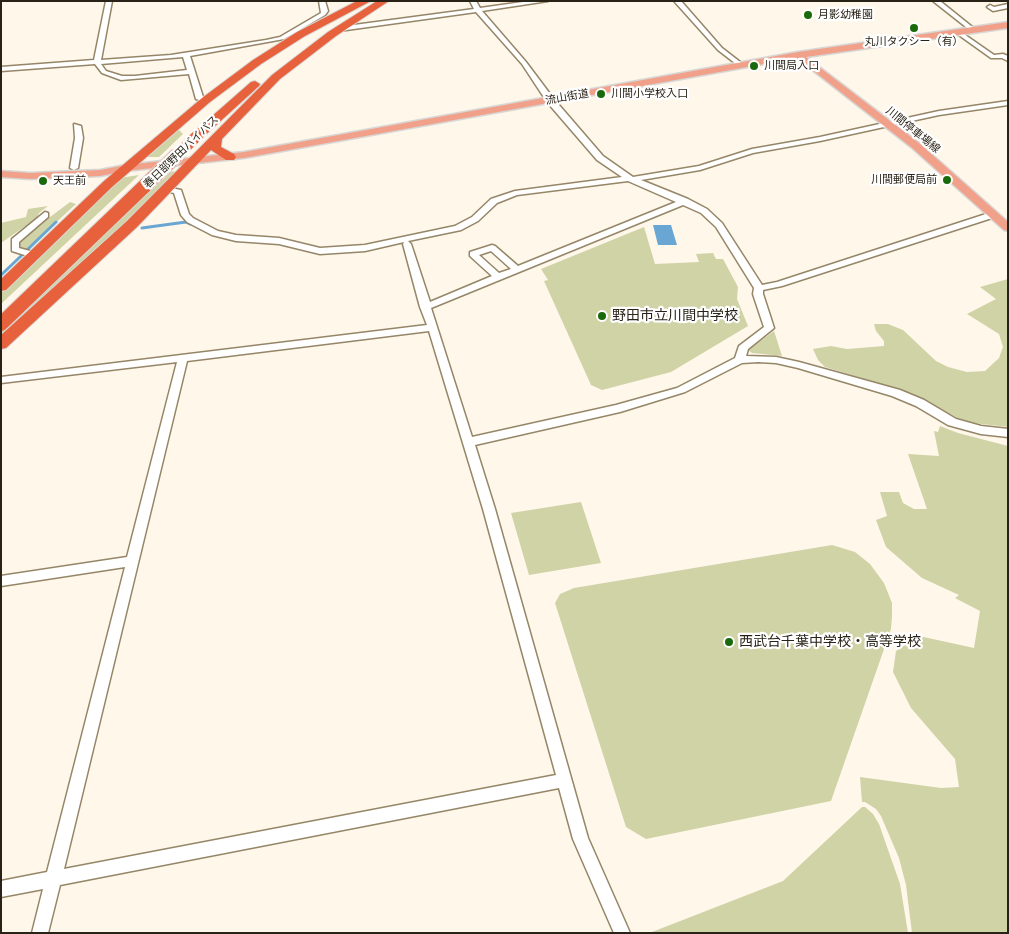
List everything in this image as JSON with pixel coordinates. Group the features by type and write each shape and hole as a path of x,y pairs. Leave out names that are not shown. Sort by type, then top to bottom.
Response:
{"highway":[{"path":"1,287 126,168 206,100 256,62 301,34 348,8 366,1"},
{"name":"春日部野田バイパス","path":"1,324 246,82 289,48 366,1"},
{"name":"春日部野田バイパス","path":"1,311 194,134 287,58 320,35 377,1"},
{"path":"1,344 90,265 169,189 276,76 339,29 384,1"},
{"path":"216,139 215,147 217,150 230,157"}],"main road":[{"name":"流山街道","path":"1,174 30,176 100,173 126,168 279,150 798,55 1008,25"},
{"name":"川間停車場線","path":"798,55 915,145 992,216 1008,228"},
{"name":"流山街道","path":"1,168 108,166 126,168"}],"street":[{"path":"109,1 105,14 98,63 104,72 121,78 192,72"},
{"path":"1,69 186,55 282,38 324,14 322,1"},
{"path":"473,1 478,11 524,63 550,100 600,158 630,178 685,201 712,216 759,288 758,294 769,328 743,348 740,360"},
{"path":"339,29 545,1"},
{"path":"677,1 720,49 742,66"},
{"path":"936,1 973,30"},
{"path":"990,7 1008,6"},
{"path":"958,32 993,57 1003,56 1008,59"},
{"path":"186,55 200,98 206,100"},
{"path":"169,189 178,192 185,215 190,220 215,233 236,238 279,241 320,251 365,248 458,228 475,219 494,201 515,193 700,168 752,151 820,139 957,110 1008,103"},
{"path":"74,168 79,138 77,126"},
{"path":"426,307 685,201"},
{"path":"34,255 15,249 15,241 45,215"},
{"path":"759,288 779,284 992,216"},
{"path":"407,244 469,442 582,839 622,933"},
{"path":"498,278 473,254 492,248 518,270"},
{"path":"1,380 432,328"},
{"path":"40,933 183,358"},
{"path":"469,442 616,409 681,390 740,360 776,360 799,365 896,393 964,427 1008,433"},
{"path":"1,580 132,561"},
{"path":"1,889 564,780"}],"green space":[{"path":"178,129 183,134 159,157 144,157"},
{"path":"181,171 1,339 1,330 165,172"},
{"path":"139,175 1,304 1,293 102,194 120,178"},
{"path":"70,202 76,204 25,251 19,250 17,242"},
{"path":"48,206 39,213 37,218 1,243 1,223 26,217 28,209"},
{"path":"644,227 655,264 699,262 696,254 713,253 716,259 723,259 738,287 737,299 748,326 671,372 602,390 591,385 544,281 548,280 541,269"},
{"path":"1008,279 1008,427 973,423 960,419 907,392 825,367 818,360 813,349 831,346 847,349 884,346 884,341 876,331 874,324 888,324 903,330 936,361 948,367 967,372 985,371 999,358 1003,347 999,334 967,314 996,299 980,287"},
{"path":"774,331 782,356 752,353 748,350"},
{"path":"940,426 958,433 1008,446 1008,933 912,933 906,885 899,858 881,816 876,809 862,802 860,777 941,788 959,787 955,759 911,708 893,672 896,651 919,636 974,648 980,611 955,598 959,595 922,578 886,547 876,520 887,516 880,492 899,492 903,503 914,509 927,509 908,454 939,456 934,431 938,432"},
{"path":"581,502 601,563 529,575 511,513"},
{"path":"832,545 855,552 870,564 884,583 892,603 892,616 891,629 831,801 646,839 626,827 555,603 560,594 574,588"},
{"path":"862,807 865,807 873,814 879,824 900,884 908,933 652,932 783,881"}],"water":[{"path":"653,225 671,225 677,245 658,245"}],"waterway":[{"path":"26,251 56,222"},
{"path":"142,228 186,222 190,224"},
{"path":"1,275 21,256"}],"place":[{"name":"月影幼稚園","path":"808,15"},
{"name":"丸川タクシー（有）","path":"914,28"},
{"name":"川間局入口","path":"754,66"},
{"name":"川間小学校入口","path":"601,94"},
{"name":"川間郵便局前","path":"947,180"},
{"name":"天王前","path":"43,181"},
{"name":"野田市立川間中学校","path":"602,316"},
{"name":"西武台千葉中学校・高等学校","path":"729,642"}]}
